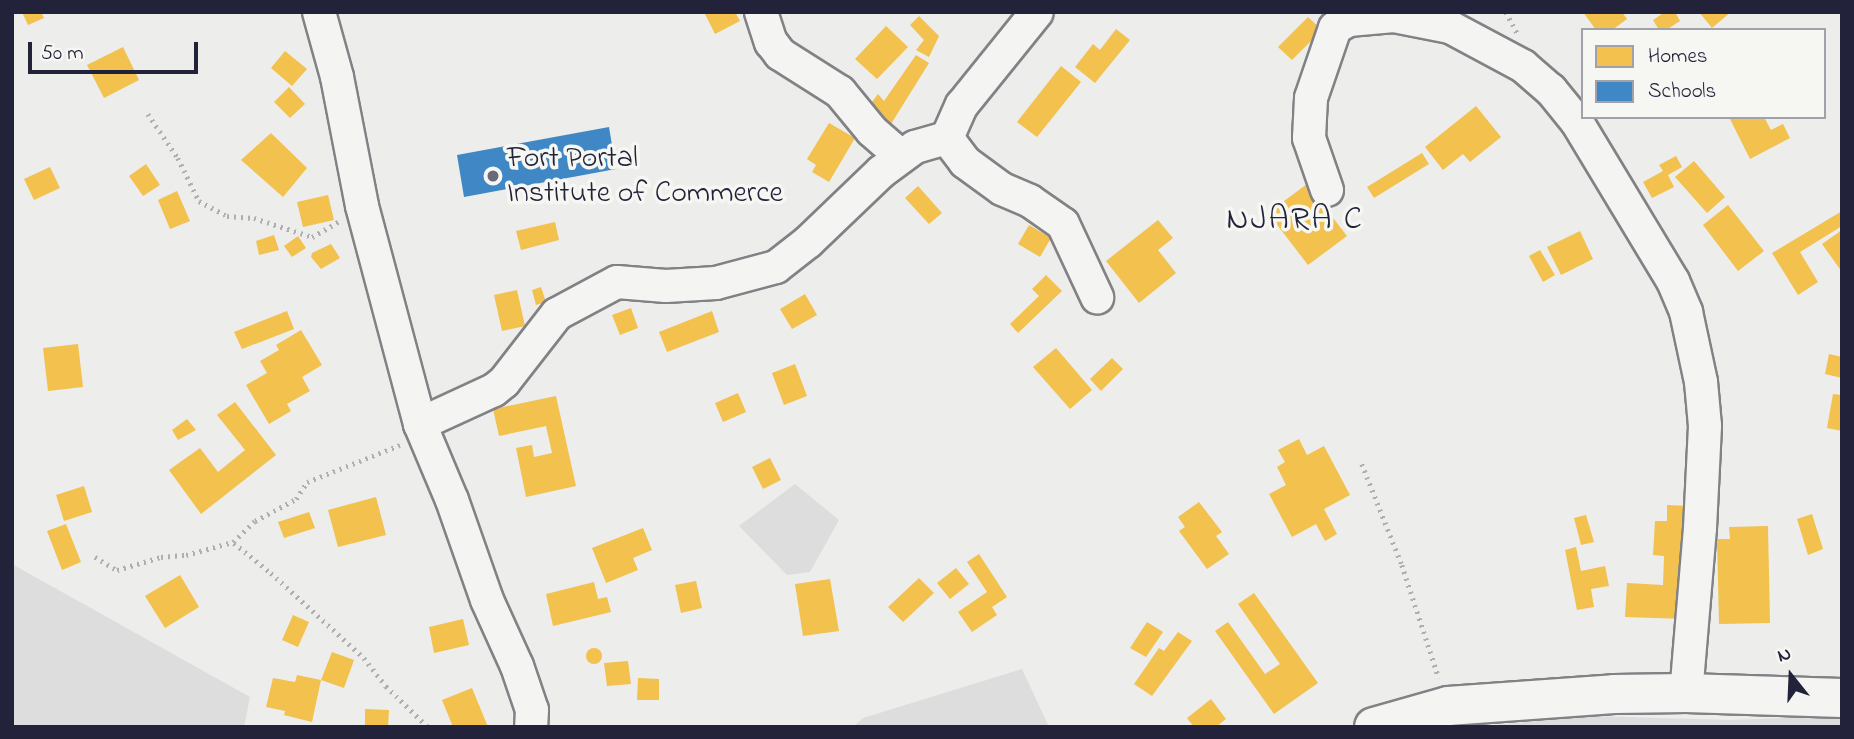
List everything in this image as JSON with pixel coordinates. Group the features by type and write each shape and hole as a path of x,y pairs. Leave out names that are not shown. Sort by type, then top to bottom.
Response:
{"highway":[{"path":"1374,727 1448,706 1686,693 1842,698"}],"street":[{"path":"319,12 337,77 362,206 420,424 452,500 486,600 517,666 532,710 531,727"},
{"path":"761,12 771,42 780,54 840,92 872,131 901,156"},
{"path":"420,424 504,383 557,314 617,282 666,286 716,283 776,267 808,243 901,156 915,147 947,138 962,105 1037,12"},
{"path":"1327,190 1309,138 1311,98 1335,28 1349,20 1394,16 1450,27 1524,66 1551,90 1577,122 1673,281 1686,312 1701,382 1705,426 1700,528 1686,693"},
{"path":"947,138 965,162 1002,189 1030,201 1063,224 1097,297"}],"path":[{"path":"148,114 178,158 199,201 227,216 254,218 284,231 312,237 362,206"},
{"path":"95,557 117,570 160,556 186,555 233,542 256,521 296,499 307,482 416,439 420,424"},
{"path":"1362,464 1402,565 1448,706"},
{"path":"233,542 364,658 386,686 428,727"}],"shaded area":[{"path":"795,484 839,520 810,572 787,575 739,526"},
{"path":"12,564 250,697 244,727 12,727"},
{"path":"1022,669 1049,727 853,727 863,718"},
{"path":"1592,716 1730,720 1842,716 1842,727 1474,727"}],"building: Homes":[{"path":"22,12 41,12 44,18 28,25"},
{"path":"704,12 735,12 740,21 715,34"},
{"path":"1583,12 1622,12 1627,19 1615,28 1595,28"},
{"path":"1665,12 1675,12 1680,21 1669,28 1658,28 1653,20"},
{"path":"1699,12 1731,12 1712,28"},
{"path":"919,16 939,36 929,57 916,50 924,40 910,25"},
{"path":"1308,17 1322,30 1292,60 1278,47"},
{"path":"886,26 908,47 877,79 855,59"},
{"path":"1116,29 1130,40 1095,83 1075,67 1093,44 1100,50"},
{"path":"123,47 139,80 104,98 87,65"},
{"path":"285,51 307,69 292,86 271,68"},
{"path":"916,55 929,63 891,124 869,106 878,94 884,101"},
{"path":"1061,66 1081,82 1037,137 1017,122"},
{"path":"289,87 305,104 290,118 274,102"},
{"path":"1476,106 1501,137 1470,162 1463,154 1443,170 1425,147"},
{"path":"1730,119 1765,119 1771,130 1783,124 1790,138 1750,159"},
{"path":"829,123 855,138 829,182 812,172 816,165 807,159"},
{"path":"271,133 307,168 283,197 241,160"},
{"path":"1422,153 1429,164 1374,198 1367,187"},
{"path":"1676,156 1682,167 1668,175 1674,187 1652,198 1643,182 1663,171 1659,165"},
{"path":"1694,161 1725,197 1707,213 1675,177"},
{"path":"146,164 160,185 143,196 129,176"},
{"path":"50,167 60,188 34,200 24,179"},
{"path":"1307,184 1347,236 1308,265 1268,213"},
{"path":"918,186 942,213 929,224 905,198"},
{"path":"177,191 190,221 170,229 158,200"},
{"path":"328,195 334,220 303,227 297,202"},
{"path":"1728,205 1764,251 1738,271 1703,225"},
{"path":"1842,211 1842,226 1800,252 1818,282 1798,295 1772,253"},
{"path":"1158,220 1173,238 1158,250 1176,273 1139,303 1106,261"},
{"path":"555,222 559,240 521,250 516,231"},
{"path":"1029,225 1051,238 1040,257 1018,244"},
{"path":"1842,230 1842,272 1822,244"},
{"path":"1580,231 1593,259 1561,275 1547,247"},
{"path":"274,235 279,250 259,255 256,241"},
{"path":"298,236 306,248 292,257 284,246"},
{"path":"331,244 340,258 321,269 311,257 312,253"},
{"path":"1540,250 1555,275 1543,282 1529,256"},
{"path":"1046,275 1062,291 1018,333 1010,324 1039,296 1032,289"},
{"path":"541,287 546,302 536,305 532,290"},
{"path":"517,290 525,326 502,331 494,295"},
{"path":"805,294 817,315 792,329 780,309"},
{"path":"631,308 638,328 620,335 612,315"},
{"path":"287,311 294,329 242,349 234,332"},
{"path":"712,311 719,332 667,352 659,332"},
{"path":"301,330 322,365 302,377 310,391 287,404 291,411 269,424 246,385 267,373 260,361 279,350 276,345"},
{"path":"78,344 83,387 48,391 43,348"},
{"path":"1056,348 1092,390 1070,409 1033,367"},
{"path":"1829,354 1842,357 1842,378 1825,374"},
{"path":"1112,358 1123,369 1101,391 1090,379"},
{"path":"795,364 807,396 784,405 772,373"},
{"path":"738,393 746,412 723,422 715,403"},
{"path":"1833,394 1842,395 1842,431 1827,428"},
{"path":"556,396 576,486 526,497 516,448 532,445 534,457 552,453 546,426 499,436 493,409"},
{"path":"235,402 276,455 201,514 169,470 200,448 218,472 245,450 217,415"},
{"path":"187,419 196,430 178,440 172,430"},
{"path":"1299,439 1307,455 1324,446 1350,495 1324,509 1337,534 1325,541 1316,524 1292,537 1269,494 1286,485 1277,467 1285,462 1278,450"},
{"path":"770,458 781,480 763,489 752,467"},
{"path":"84,486 92,512 64,521 56,495"},
{"path":"376,497 386,535 338,547 328,510"},
{"path":"1199,502 1222,532 1216,536 1229,554 1207,569 1179,531 1185,527 1178,517"},
{"path":"1667,505 1691,506 1685,619 1625,617 1627,583 1663,585 1664,556 1653,555 1655,521 1667,521"},
{"path":"309,512 315,528 284,538 278,522"},
{"path":"1812,514 1823,549 1808,555 1797,519"},
{"path":"1586,515 1594,542 1581,545 1574,518"},
{"path":"66,524 81,562 62,570 47,531"},
{"path":"1768,526 1770,623 1719,624 1717,539 1730,539 1729,527"},
{"path":"643,528 652,550 633,558 638,570 606,583 592,548"},
{"path":"1576,547 1581,571 1605,566 1609,586 1591,589 1594,607 1577,610 1565,550"},
{"path":"979,554 1007,597 992,607 997,615 972,632 958,612 987,592 967,562"},
{"path":"956,568 969,584 950,599 937,583"},
{"path":"180,575 199,607 165,628 145,596"},
{"path":"919,578 934,593 903,622 888,607"},
{"path":"830,579 839,631 803,636 795,584"},
{"path":"696,581 702,608 681,613 675,585"},
{"path":"594,582 598,599 607,597 611,612 553,626 546,594"},
{"path":"1254,593 1318,683 1274,714 1215,631 1228,622 1265,674 1280,664 1238,604"},
{"path":"293,615 309,622 298,647 282,640"},
{"path":"463,619 469,645 434,653 429,627"},
{"path":"1147,622 1163,632 1146,657 1130,648"},
{"path":"1178,632 1192,641 1152,696 1134,684 1159,648 1164,651"},
{"path":"591,648 597,648 602,656 600,662 591,664 586,659 586,653"},
{"path":"332,652 354,660 344,688 321,680"},
{"path":"628,661 631,684 607,686 604,663"},
{"path":"297,675 321,680 312,722 266,707 273,678 295,682"},
{"path":"638,678 659,679 659,700 637,700"},
{"path":"472,688 488,727 453,727 442,700"},
{"path":"1211,699 1226,719 1216,727 1194,727 1187,718"},
{"path":"365,709 389,710 388,727 365,727"}],"building: Schools":[{"path":"609,127 616,169 464,197 457,155"}],"place":[{"name":"Fort Portal Institute of Commerce","path":"493,176"}],"district":[{"name":"NJARA C","path":"1295,221"}]}
